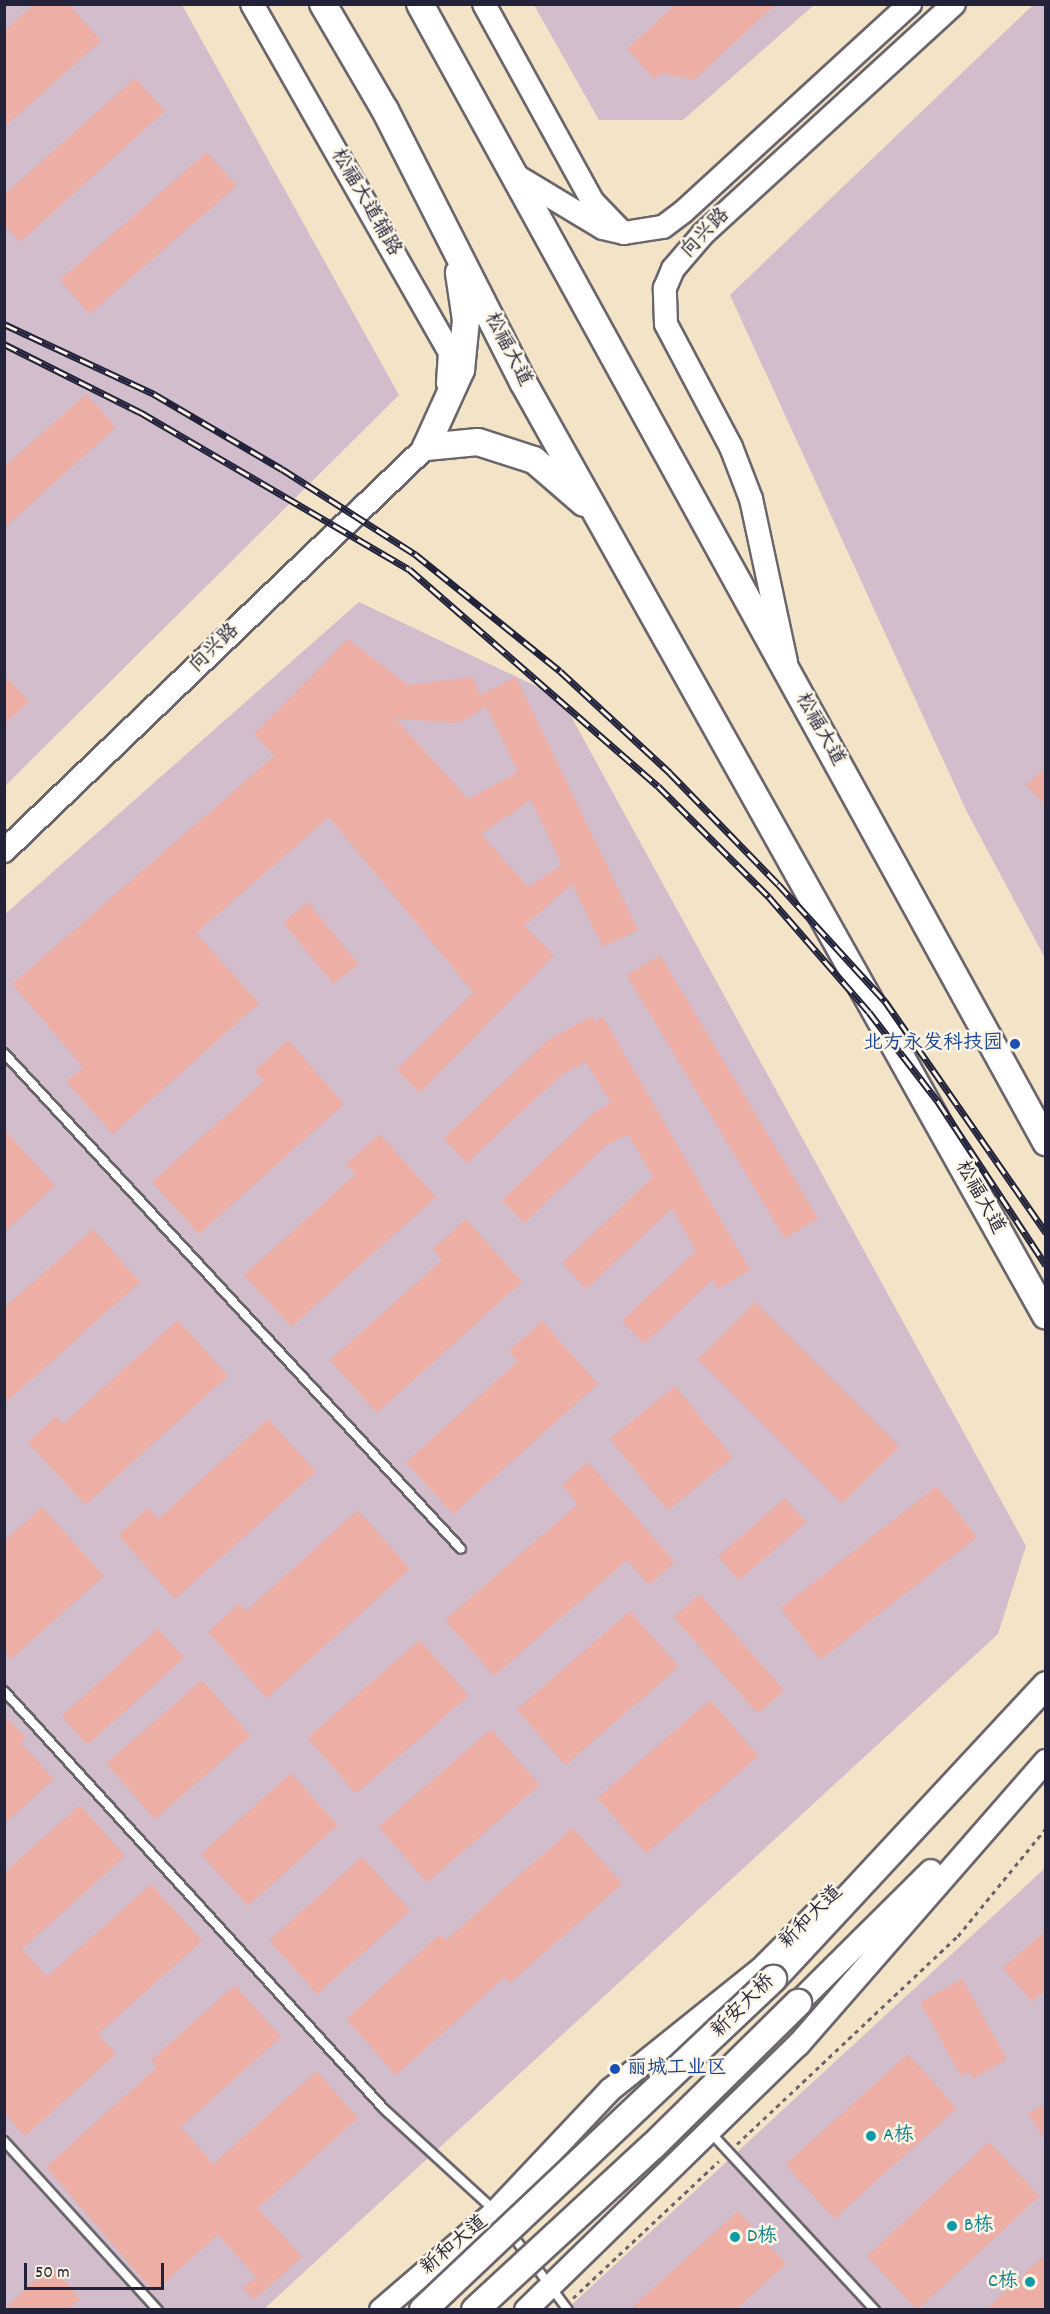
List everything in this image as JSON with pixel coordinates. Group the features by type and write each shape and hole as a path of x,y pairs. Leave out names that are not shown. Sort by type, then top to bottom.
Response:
{"main road":[{"name":"松福大道辅路","path":"252,4 450,353 446,408"},
{"name":"松福大道","path":"323,4 385,110 523,382 1046,1316"},
{"name":"松福大道","path":"420,4 1046,1142"},
{"path":"484,4 593,202 624,233"},
{"name":"向兴路","path":"513,174 603,228 624,233 663,227 683,213 910,4"},
{"name":"向兴路","path":"790,678 751,499 730,447 666,324 665,288 673,269 703,234 954,4"},
{"name":"松福大道","path":"426,447 446,408 461,370 466,320 454,246"},
{"name":"松福大道","path":"426,447 478,442 534,460 597,515"},
{"name":"向兴路","path":"4,851 426,447"},
{"name":"新安大桥","path":"423,2310 773,1979 1046,1684"},
{"name":"新和大道","path":"381,2310 496,2211 610,2090 760,1970 1046,1684"},
{"path":"526,2310 561,2302 710,2132 798,2045 1046,1759"},
{"name":"新安大桥","path":"475,2310 653,2146 1046,1759"}],"lane":[{"path":"4,1053 461,1549"},
{"path":"4,1691 385,2110 496,2211 561,2302"},
{"path":"710,2132 874,2310"},
{"path":"4,2141 158,2310"}],"path":[{"path":"561,2302 729,2152 958,1936 1046,1828"}],"shaded area":[{"path":"5,5 182,5 399,395 5,786"},
{"path":"534,5 814,5 683,120 599,120"},
{"path":"1033,5 1045,5 1045,958 967,812 730,295"},
{"path":"359,602 561,698 1026,1546 998,1634 264,2309 5,2309 4,915"},
{"path":"1045,1868 1045,2309 567,2309"}],"building":[{"path":"34,4 69,4 101,41 4,127 4,31"},
{"path":"676,4 776,4 694,80 661,73 654,79 627,49"},
{"path":"135,78 165,111 20,242 4,225 4,195"},
{"path":"207,152 237,186 89,314 60,280"},
{"path":"86,394 116,427 4,528 4,467"},
{"path":"348,639 408,685 473,677 480,695 516,677 638,930 603,947 572,884 524,926 554,955 420,1093 397,1070 473,992 329,817 196,933 259,1003 113,1134 66,1082 83,1067 12,984 274,756 254,734","holes":["486,706 518,772 468,799 395,718 452,723 466,720","531,800 562,865 528,887 481,834"]},
{"path":"4,674 29,702 4,724"},
{"path":"1046,767 1046,806 1026,785"},
{"path":"308,902 358,964 333,984 283,922"},
{"path":"660,955 818,1218 785,1238 627,975"},
{"path":"592,1016 595,1022 603,1017 750,1270 718,1289 713,1279 644,1344 622,1321 696,1251 672,1208 586,1289 562,1263 653,1177 628,1134 604,1147 524,1223 502,1200 596,1111 611,1103 586,1062 561,1075 467,1163 444,1138 548,1040"},
{"path":"288,1040 344,1104 199,1234 152,1182 264,1081 254,1071"},
{"path":"4,1129 55,1186 4,1232"},
{"path":"380,1134 436,1197 291,1327 244,1275 356,1174 346,1164"},
{"path":"466,1219 522,1282 377,1413 330,1360 442,1260 433,1249"},
{"path":"93,1229 140,1282 4,1404 4,1308"},
{"path":"755,1302 899,1446 842,1504 698,1359"},
{"path":"178,1320 228,1376 85,1505 28,1442 56,1416 63,1424"},
{"path":"542,1321 598,1384 453,1514 406,1462 518,1361 509,1351"},
{"path":"675,1386 733,1457 668,1510 610,1439"},
{"path":"268,1419 316,1472 175,1599 118,1535 148,1508 158,1519"},
{"path":"588,1462 675,1562 649,1585 627,1560 494,1676 445,1620 578,1504 562,1485"},
{"path":"937,1486 977,1537 820,1660 780,1609"},
{"path":"785,1498 806,1522 739,1581 718,1556"},
{"path":"42,1507 104,1576 11,1659 4,1651 4,1541"},
{"path":"358,1510 410,1569 267,1698 208,1632 239,1604 246,1611"},
{"path":"700,1594 784,1691 758,1714 674,1617"},
{"path":"630,1611 679,1667 565,1765 517,1709"},
{"path":"158,1629 184,1658 87,1745 61,1716"},
{"path":"420,1640 469,1696 356,1794 308,1738"},
{"path":"202,1680 251,1736 155,1819 106,1763"},
{"path":"710,1700 759,1756 646,1854 598,1798"},
{"path":"4,1714 26,1738 21,1743 54,1779 4,1824"},
{"path":"491,1729 540,1785 427,1883 379,1827"},
{"path":"291,1773 338,1825 248,1906 201,1854"},
{"path":"80,1805 125,1856 22,1949 47,1977 151,1884 202,1941 98,2034 116,2054 25,2136 4,2113 4,1873"},
{"path":"573,1828 622,1884 510,1983 505,1977 396,2075 346,2019 440,1934 446,1940"},
{"path":"362,1857 410,1911 317,1994 269,1941"},
{"path":"1046,1930 1046,1990 1032,2002 1003,1968"},
{"path":"962,1979 1007,2059 973,2079 969,2071 961,2076 920,2002"},
{"path":"235,1985 281,2037 181,2127 213,2164 317,2071 358,2118 258,2208 302,2257 254,2300 243,2288 256,2277 218,2235 154,2292 46,2167 157,2067 151,2060"},
{"name":"A栋","path":"908,2054 957,2108 834,2219 785,2164"},
{"path":"1046,2103 1046,2142 1028,2113"},
{"name":"B栋","path":"989,2142 1039,2196 917,2310 867,2256"},
{"name":"D栋","path":"738,2211 786,2264 735,2310 629,2310"},
{"name":"C栋","path":"1046,2254 1046,2310 985,2310"},
{"path":"51,2265 80,2299 68,2310 4,2310"}],"railway":[{"path":"4,324 154,394 282,469 415,554 560,671 670,773 778,884 885,1001 1046,1233"},
{"path":"4,344 140,412 409,569 658,786 769,897 869,1012 939,1103 1046,1265"}],"place":[{"name":"北方永发科技园","path":"1015,1044"},
{"name":"丽城工业区","path":"615,2069"},
{"name":"A栋","path":"871,2136"},
{"name":"B栋","path":"952,2226"},
{"name":"D栋","path":"735,2237"},
{"name":"C栋","path":"1030,2282"}]}
